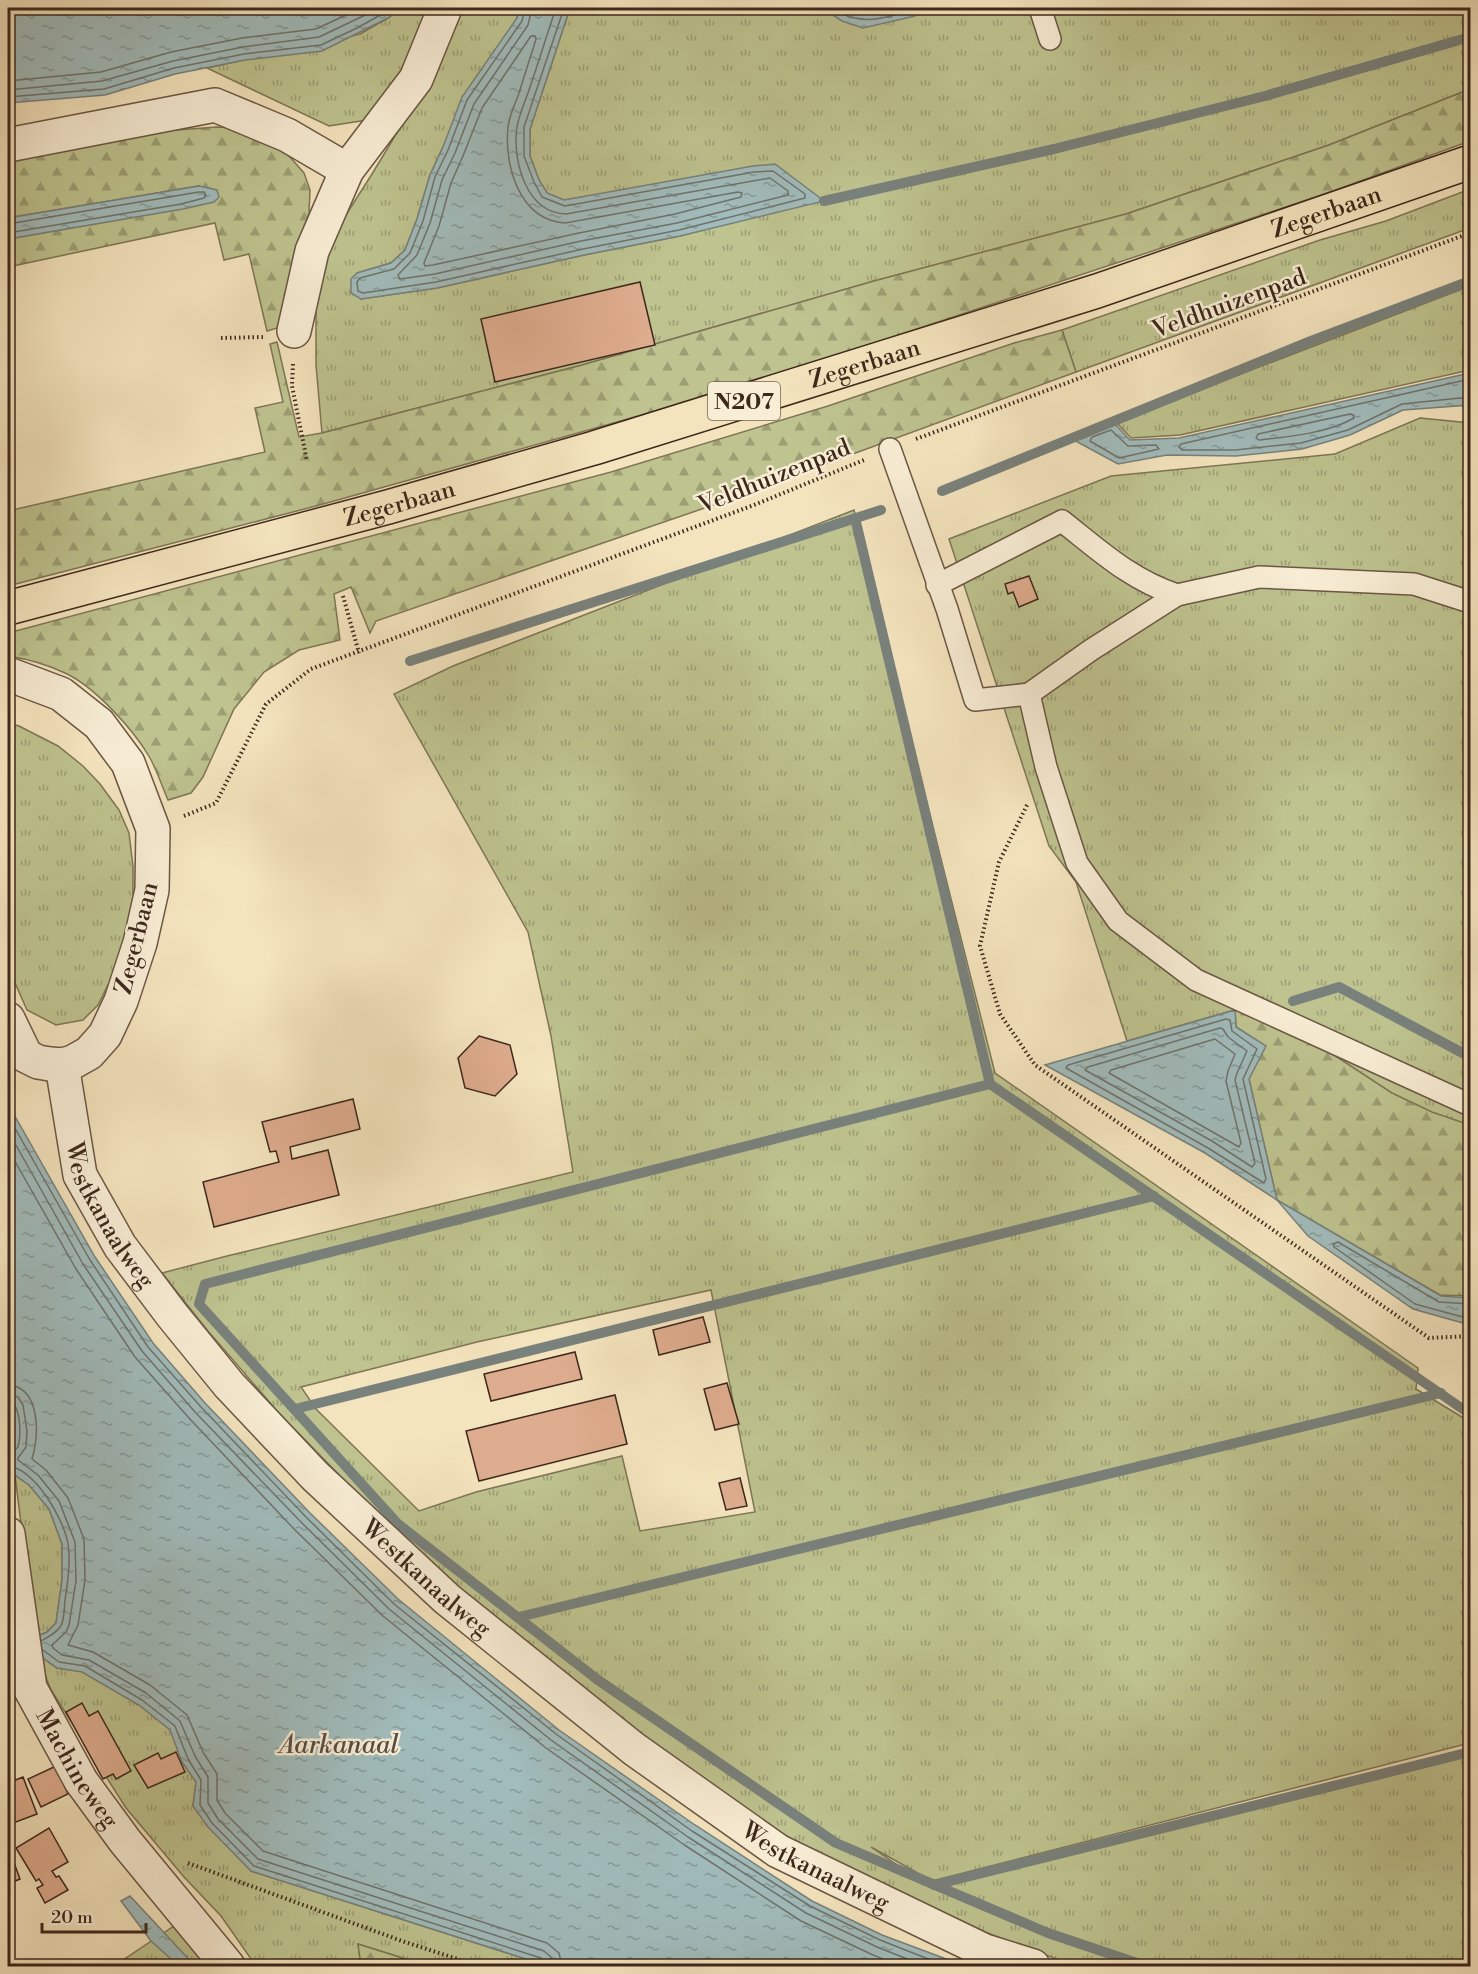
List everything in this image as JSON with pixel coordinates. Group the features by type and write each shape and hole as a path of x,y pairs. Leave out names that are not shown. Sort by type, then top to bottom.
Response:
{"main road":[{"name":"Zegerbaan","path":"8,608 388,507 594,448 1097,291 1470,162"}],"street":[{"path":"294,331 312,251 346,170 416,79 445,8"},
{"path":"8,145 215,105 286,135 346,170"},
{"name":"Zegerbaan","path":"8,674 61,694 99,724 128,763 153,829 152,890 140,943 121,1001 105,1035 89,1053 62,1065"},
{"path":"8,1019 27,1056 38,1062 62,1065"},
{"name":"Westkanaalweg","path":"62,1065 80,1175 120,1246 172,1315 230,1385 315,1476 447,1599 634,1749 778,1851 985,1950 1033,1966"},
{"name":"Machineweg","path":"8,1534 30,1688 81,1781 125,1841 228,1966"}],"lane":[{"path":"1040,8 1050,39"},
{"path":"890,449 947,609 975,700 1029,694 1091,650 1177,595 1259,577 1414,584 1470,602"},
{"path":"938,585 1062,521 1124,570 1155,588 1177,595"},
{"path":"1029,694 1046,767 1077,863 1118,921 1196,980 1470,1105"}],"path":[{"name":"Veldhuizenpad","path":"153,829 216,803 266,704 311,669 754,504 890,449 1470,233"},
{"path":"221,338 268,337 294,331 292,386 307,461"},
{"path":"343,596 358,653"},
{"path":"1046,767 999,862 980,946 1000,1014 1035,1065 1429,1338 1470,1336"},
{"path":"181,1861 402,1941 479,1966"}],"green space":[{"path":"401,8 426,8 427,26 379,109 367,120 329,126 207,68 360,34"},
{"path":"464,8 519,8 517,18 443,147 430,175 405,250 391,263 357,273 361,299 437,288 722,225 601,194 564,200 547,193 539,180 530,156 530,129 570,8 1470,8 1470,89 1329,145 1126,214 874,281 582,365 322,433 316,365 316,310 328,243 435,70"},
{"path":"1470,89 1470,141 1325,194 823,360 642,415 316,506 8,586 8,511 265,452 255,408 283,402 270,344 277,342 299,437 322,433 582,365 874,281 1126,214 1329,145"},
{"path":"217,127 251,129 282,148 304,173 310,190 309,213 284,326 267,331 249,254 224,260 215,223 8,267 8,239 197,205 199,186 8,218 8,157 163,131"},
{"path":"1470,189 1470,228 1076,372 1062,330 1320,240 1386,221"},
{"path":"1470,286 1470,370 1180,435 1131,438 1116,422"},
{"path":"1062,330 1076,372 725,501 376,621 370,633 351,587 334,594 340,640 299,650 264,672 234,709 203,777 191,793 168,800 153,763 124,722 100,698 76,679 51,667 8,656 8,633 611,472 828,406 1014,343"},
{"path":"1420,418 1470,423 1470,1289 1278,1067 1234,1010 1127,1041 1076,882 1049,846 949,539 1111,476 1335,454"},
{"path":"854,510 995,1073 1418,1368 1416,1389 1470,1422 1470,1743 932,1881 871,1847 921,1881 945,1892 1028,1920 941,1886 1470,1755 1470,1966 1075,1966 982,1931 839,1869 769,1825 622,1725 411,1549 278,1412 208,1331 162,1273 573,1172 551,1036 528,932 394,694 453,666","holes":["711,1290 755,1512 640,1531 622,1456 476,1492 419,1511 316,1409 301,1387 477,1342"]},
{"path":"8,723 19,726 58,746 83,766 119,810 129,833 133,867 133,902 117,967 98,1005 83,1020 56,1025 27,1010 8,967"},
{"path":"1239,1003 1311,1040 1392,1093 1432,1112 1470,1125 1470,1296 1440,1295 1277,1200 1249,1079 1265,1046 1236,1027 1235,1010"},
{"path":"15,1475 29,1485 49,1509 62,1544 62,1580 56,1623 47,1632 35,1637"},
{"path":"36,1653 57,1668 82,1671 139,1705 171,1730 182,1762 196,1782 193,1806 251,1871 548,1966 428,1966 358,1944 361,1966 256,1966 221,1916 184,1877 126,1808 51,1690"},
{"path":"174,1926 206,1966 114,1966"},
{"path":"358,1944 428,1966 361,1966"}],"water":[{"path":"401,8 388,18 322,51 245,60 175,74 105,95 8,103 8,9"},
{"path":"519,8 570,8 530,129 530,156 539,180 547,193 564,200 775,164 824,201 680,236 437,288 361,299 351,293 351,279 357,273 391,263 405,250 430,175 462,97 517,18"},
{"path":"831,8 921,8 915,16 863,28 842,21 831,14"},
{"path":"199,186 217,190 219,197 214,202 183,209 8,239 8,218"},
{"path":"1470,373 1470,405 1403,410 1350,435 1302,449 1236,456 1167,455 1118,464 1072,439 1113,422 1130,440 1179,438"},
{"path":"1235,1010 1236,1027 1266,1046 1249,1079 1277,1200 1205,1153 1045,1065"},
{"name":"Aarkanaal","path":"8,1104 95,1257 153,1343 205,1403 310,1513 398,1599 559,1730 695,1825 812,1901 882,1935 965,1966 548,1966 251,1871 208,1827 193,1806 196,1782 182,1762 170,1730 139,1705 82,1672 57,1668 36,1653 35,1637 47,1632 56,1623 62,1580 62,1544 49,1509 29,1485 8,1470 8,1445 13,1445 13,1431 8,1399"},
{"path":"1277,1200 1441,1296 1470,1298 1470,1325 1413,1309 1308,1236"},
{"path":"130,1896 195,1966 179,1966 151,1941 121,1901"}],"building":[{"path":"640,282 655,345 495,382 481,319"},
{"path":"1029,576 1038,599 1019,607 1013,592 1008,594 1005,584"},
{"path":"479,1036 510,1045 517,1074 495,1096 465,1088 458,1058"},
{"path":"353,1099 360,1129 290,1147 292,1159 328,1150 339,1195 214,1227 203,1182 279,1162 276,1151 270,1152 262,1122"},
{"path":"703,1317 710,1342 659,1355 653,1330"},
{"path":"575,1352 582,1379 491,1401 484,1374"},
{"path":"727,1383 739,1424 715,1430 704,1389"},
{"path":"615,1395 627,1444 479,1481 466,1431"},
{"path":"740,1478 747,1506 726,1510 719,1483"},
{"path":"82,1703 89,1716 98,1711 131,1771 116,1779 113,1774 103,1779 66,1712"},
{"path":"176,1752 185,1772 148,1788 134,1765 158,1753 161,1759"},
{"path":"56,1766 68,1794 41,1807 28,1779"},
{"path":"23,1777 37,1814 8,1825 8,1783"},
{"path":"49,1828 68,1862 52,1871 56,1877 59,1876 68,1890 45,1903 37,1888 43,1885 39,1879 36,1881 16,1848"},
{"path":"8,1846 20,1879 8,1884"}],"waterway":[{"path":"824,201 1054,149 1265,96 1470,37"},
{"path":"942,491 1311,341 1470,281"},
{"path":"410,661 881,510"},
{"path":"855,518 990,1084 205,1284 199,1304 398,1524 598,1680 836,1843 1048,1933 1146,1966"},
{"path":"1293,1001 1339,987 1470,1057"},
{"path":"990,1084 1470,1414"},
{"path":"295,1409 1154,1196"},
{"path":"519,1617 1441,1393"},
{"path":"934,1885 1470,1752"}]}
